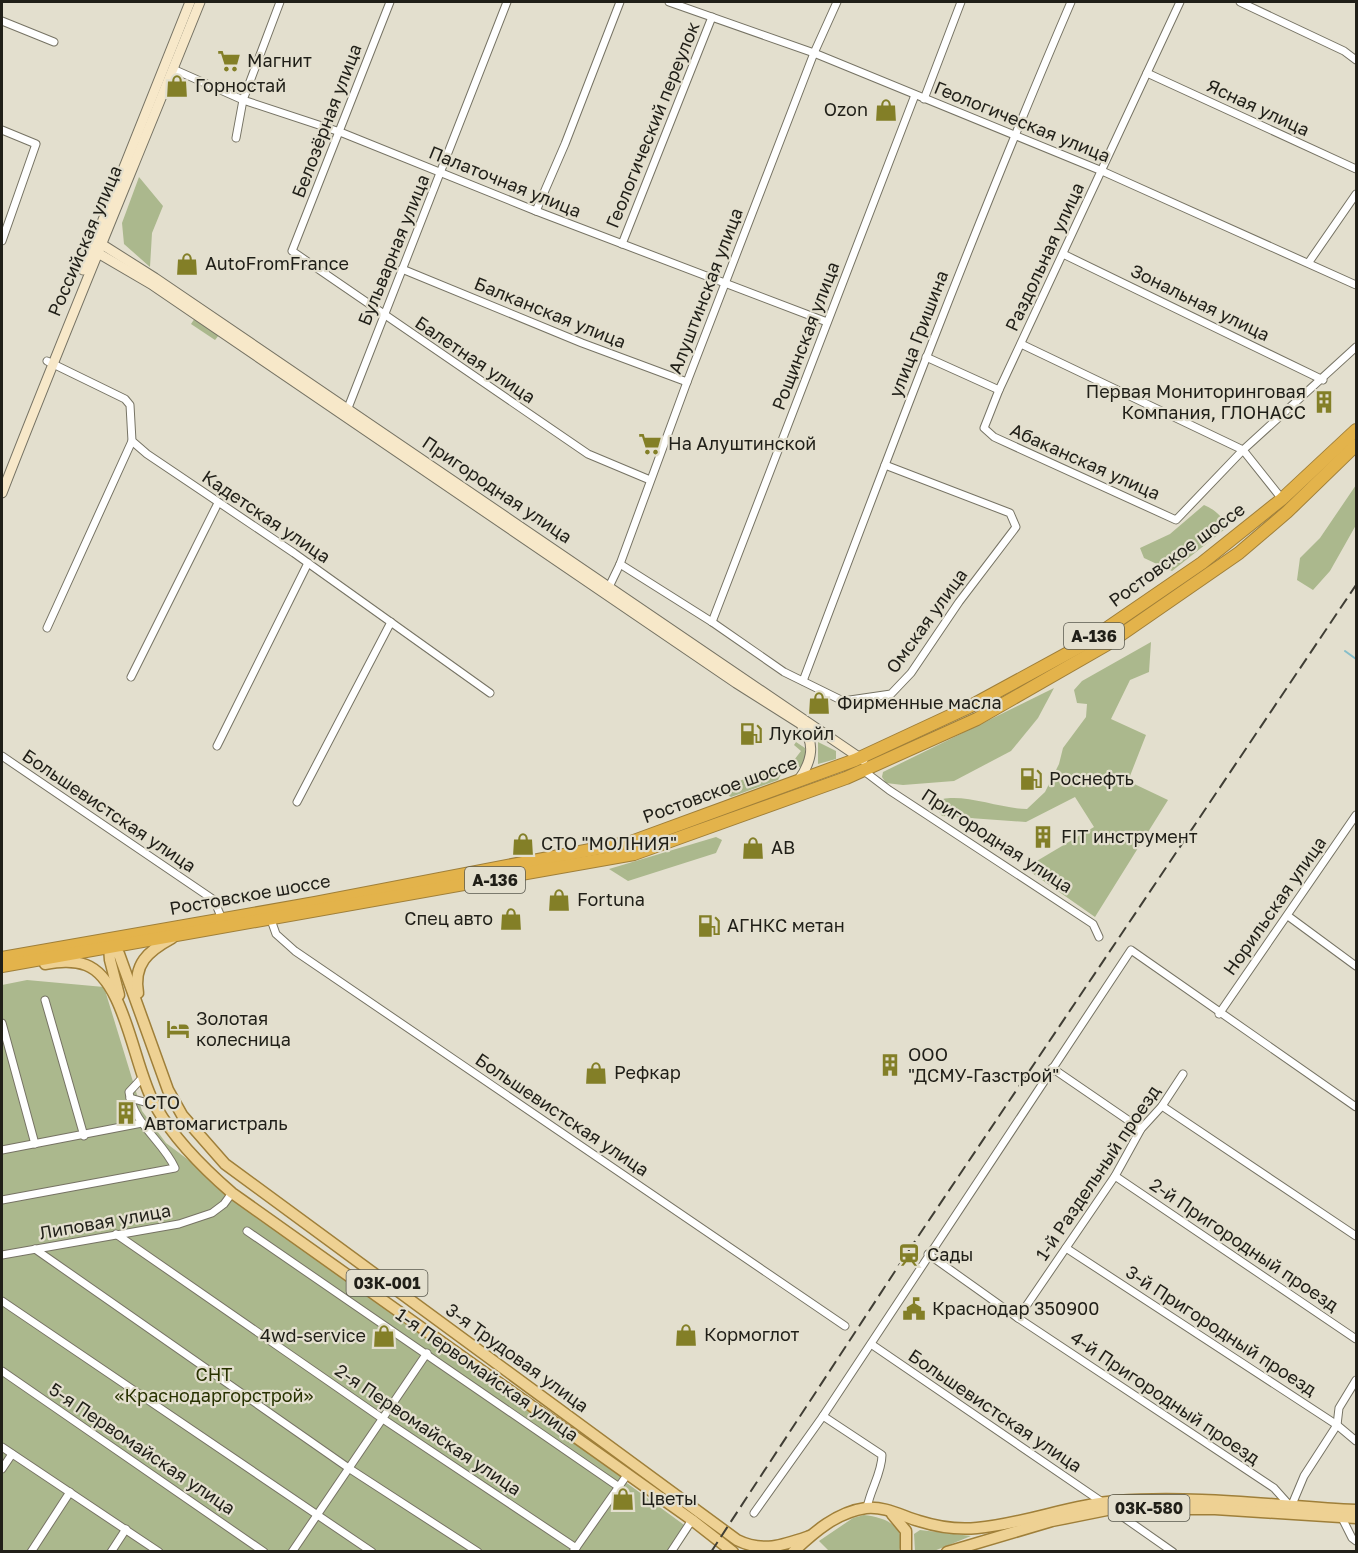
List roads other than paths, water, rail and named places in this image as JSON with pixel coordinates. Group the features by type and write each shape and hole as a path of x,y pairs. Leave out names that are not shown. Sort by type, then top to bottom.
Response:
{"highway":[{"name":"Ростовское шоссе","path":"2,968 177,936 269,915 631,842 858,759 969,707 1081,646 1202,563 1282,500 1356,429"},
{"name":"Ростовское шоссе","path":"2,958 124,934 222,919 269,915 634,854 868,772 977,719 1106,645 1239,553 1287,512 1356,446"}],"main road":[{"path":"110,947 124,934"},
{"name":"03К-001","path":"142,1017 137,988 141,963 150,951 177,936"},
{"name":"А-136","path":"91,941 110,947"},
{"name":"03К-001","path":"110,947 111,966 138,1065"},
{"name":"3-я Трудовая улица","path":"110,947 119,954 168,1090 183,1116 203,1142 225,1164 737,1540 752,1547 764,1548 810,1536"},
{"name":"03К-001","path":"72,962 92,968 108,983 154,1105 194,1158 232,1193"},
{"name":"А-136","path":"2,968 72,962"},
{"name":"3-я Трудовая улица","path":"232,1193 623,1481"},
{"name":"1-я Первомайская улица","path":"623,1481 731,1549"},
{"name":"03К-580","path":"888,1510 934,1526 952,1528 994,1525 1102,1502 1198,1500 1291,1507 1340,1513 1356,1518"},
{"name":"03К-001","path":"793,1551 841,1515 867,1508 888,1510"},
{"name":"03К-580","path":"947,1551 1052,1521 1123,1508 1340,1513 1356,1510"},
{"path":"888,1510 906,1531 906,1551"}],"street":[{"name":"Российская улица","path":"169,67 190,2"},
{"name":"Российская улица","path":"2,479 91,266 169,67 200,2"},
{"path":"237,138 243,100 280,2"},
{"name":"Белозёрная улица","path":"292,251 390,2"},
{"name":"Бульварная улица","path":"346,413 507,2"},
{"path":"536,211 565,144 620,2"},
{"name":"Геологическая улица","path":"669,2 814,53 1102,171 1356,285"},
{"name":"Алуштинская улица","path":"608,590 620,564 687,382 814,53 837,2"},
{"path":"924,99 961,2"},
{"name":"улица Гришина","path":"803,681 1013,136 1071,2"},
{"name":"Раздольная улица","path":"984,428 999,390 1180,2"},
{"path":"1240,2 1344,51 1356,60"},
{"name":"Геологический переулок","path":"622,244 712,17"},
{"path":"2,21 54,42"},
{"name":"Палаточная улица","path":"169,67 243,100 340,132 536,211 827,322"},
{"name":"Ясная улица","path":"1147,73 1356,170"},
{"name":"Рощинская улица","path":"712,621 915,95"},
{"path":"2,130 36,144 2,241"},
{"path":"1309,262 1356,194"},
{"name":"Пригородная улица","path":"97,247 858,759 868,772 888,790 1093,924 1099,937"},
{"name":"Балетная улица","path":"292,251 383,316 588,454 650,480"},
{"name":"Зональная улица","path":"1063,254 1323,380"},
{"name":"Балканская улица","path":"402,269 582,343 687,382"},
{"path":"1021,344 1243,450 1282,500"},
{"path":"1243,450 1323,380 1356,347"},
{"path":"926,357 999,390"},
{"name":"Российская улица","path":"2,493 50,362"},
{"path":"47,628 132,441 130,405 125,399 50,362"},
{"name":"Абаканская улица","path":"984,428 994,437 1176,520 1243,450"},
{"name":"Кадетская улица","path":"132,441 147,454 308,563 490,693"},
{"name":"Омская улица","path":"803,681 843,701 891,694 910,674 958,602 1016,527 1010,513 885,465"},
{"path":"131,677 218,503"},
{"path":"217,746 308,563"},
{"path":"620,564 712,621 784,672 803,681"},
{"name":"Пригородная улица","path":"608,590 786,715 858,759"},
{"path":"297,802 391,622"},
{"path":"786,715 807,733 810,741 810,760 798,780"},
{"name":"Большевистская улица","path":"2,756 213,900 222,919"},
{"name":"Норильская улица","path":"1219,1014 1356,815"},
{"name":"Большевистская улица","path":"269,915 276,934 295,951 845,1326"},
{"path":"1288,916 1356,966"},
{"path":"754,1513 823,1416 1131,950 1219,1014 1356,1107"},
{"path":"45,1000 84,1136"},
{"path":"2,1023 35,1144"},
{"path":"1052,1068 1141,1129"},
{"name":"1-й Раздельный проезд","path":"1018,1318 1115,1176 1141,1129 1162,1106 1182,1074"},
{"path":"2,1200 172,1170 175,1165 142,1124 130,1098 130,1090 143,1077"},
{"path":"130,1098 154,1105"},
{"path":"1162,1106 1356,1236"},
{"path":"2,1150 142,1124"},
{"name":"2-й Пригородный проезд","path":"1115,1176 1356,1339"},
{"name":"Липовая улица","path":"2,1255 179,1224 212,1213 224,1204 232,1193"},
{"name":"1-я Первомайская улица","path":"247,1231 427,1353 623,1481"},
{"name":"2-я Первомайская улица","path":"116,1234 575,1550"},
{"name":"3-й Пригородный проезд","path":"1066,1248 1337,1425 1356,1441"},
{"path":"35,1249 350,1468 478,1551"},
{"name":"4-й Пригородный проезд","path":"928,1254 1018,1318 1274,1488 1291,1507"},
{"path":"2,1301 372,1551"},
{"name":"Большевистская улица","path":"871,1344 1102,1502"},
{"path":"292,1551 427,1353"},
{"name":"5-я Первомайская улица","path":"2,1371 264,1551"},
{"path":"1291,1507 1304,1476 1337,1425 1339,1408 1356,1380"},
{"path":"823,1416 882,1455 882,1464 870,1492 867,1508"},
{"path":"2,1447 159,1551"},
{"path":"2,1469 12,1454"},
{"path":"575,1550 623,1481"},
{"path":"31,1551 70,1492"},
{"path":"1123,1508 1123,1517 1173,1551"},
{"path":"1340,1513 1352,1538 1356,1541"},
{"path":"671,1551 690,1523"},
{"path":"111,1551 126,1529"}],"waterway":[{"path":"1345,651 1356,659"}],"railway":[{"path":"711,1552 907,1253 1356,585"}],"place":[{"name":"Магнит","path":"229,61"},
{"name":"Горностай","path":"177,86"},
{"name":"Ozon","path":"886,110"},
{"name":"AutoFromFrance","path":"187,264"},
{"name":"Первая Мониторинговая Компания, ГЛОНАСС","path":"1324,402"},
{"name":"На Алуштинской","path":"650,444"},
{"name":"Фирменные масла","path":"819,703"},
{"name":"Лукойл","path":"751,734"},
{"name":"Роснефть","path":"1031,779"},
{"name":"FIT инструмент","path":"1043,837"},
{"name":"СТО \"МОЛНИЯ\"","path":"523,844"},
{"name":"АВ","path":"753,848"},
{"name":"Fortuna","path":"559,900"},
{"name":"Спец авто","path":"511,919"},
{"name":"АГНКС метан","path":"709,926"},
{"name":"Золотая колесница","path":"178,1029"},
{"name":"ООО \"ДСМУ-Газстрой\"","path":"890,1065"},
{"name":"Рефкар","path":"596,1073"},
{"name":"СТО Автомагистраль","path":"126,1113"},
{"name":"Сады","path":"909,1255"},
{"name":"Краснодар 350900","path":"914,1309"},
{"name":"Кормоглот","path":"686,1335"},
{"name":"4wd-service","path":"384,1336"},
{"name":"Цветы","path":"623,1499"}],"park label":[{"name":"СНТ «Краснодаргорстрой»","path":"214,1385"}]}
